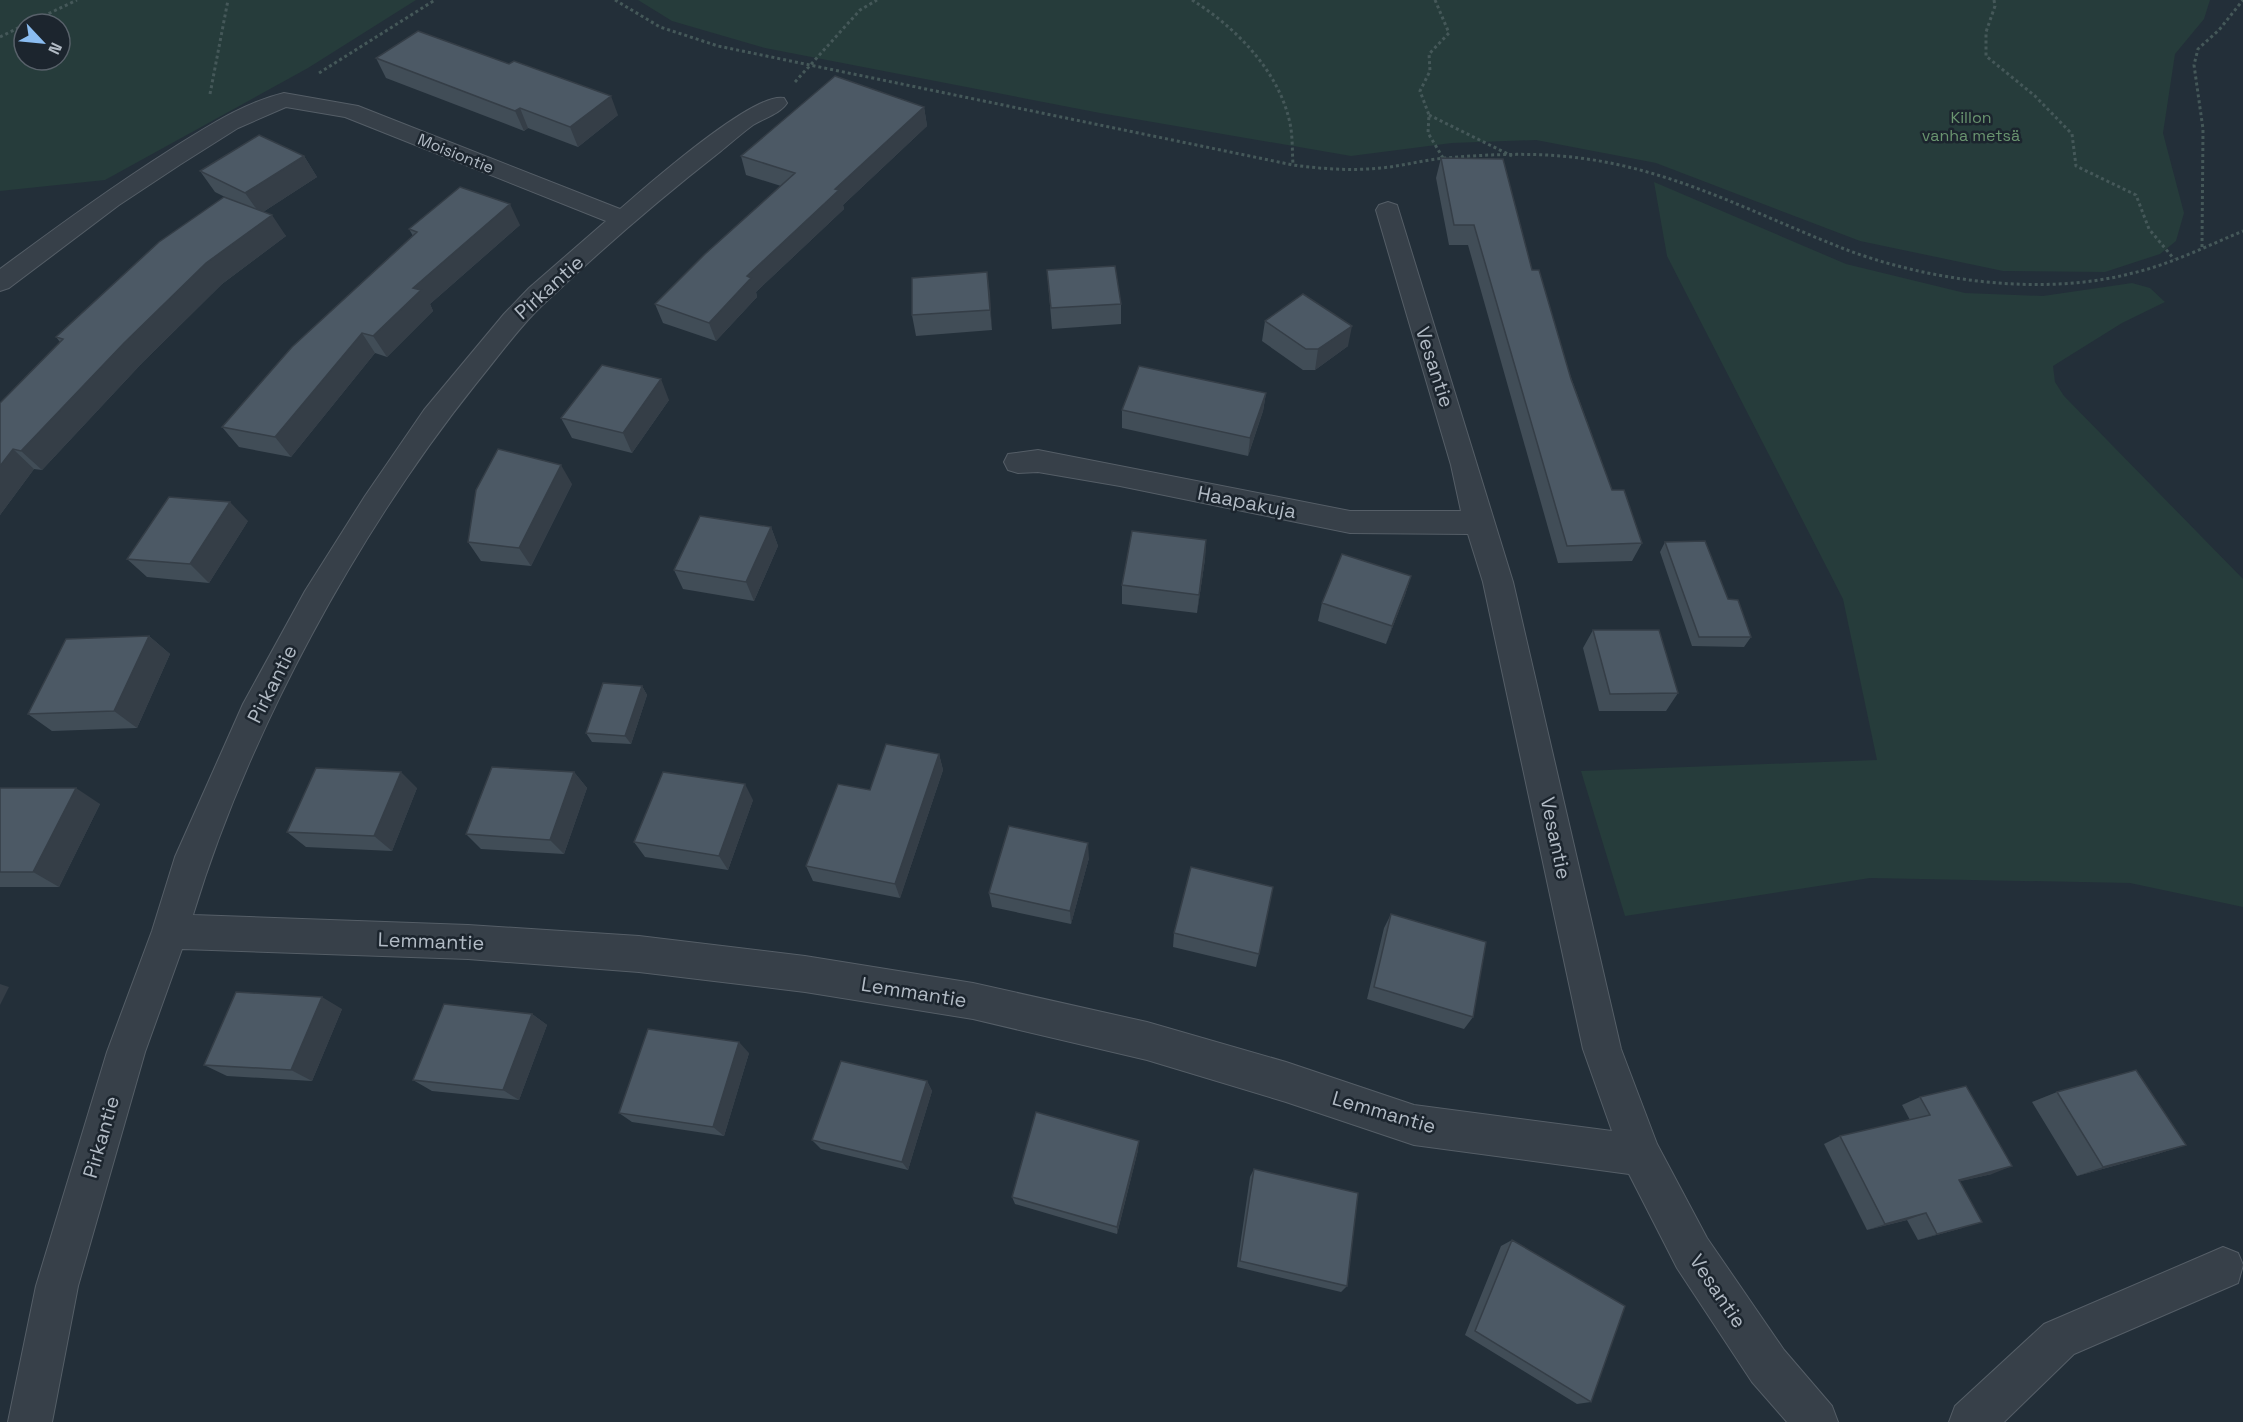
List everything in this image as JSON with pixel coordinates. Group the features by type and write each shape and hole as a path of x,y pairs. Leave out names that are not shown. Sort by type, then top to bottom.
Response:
{"street":[{"path":"0,282 110,200 220,130 259,109 284,100"},
{"name":"Moisiontie","path":"284,100 350,111 624,219"},
{"name":"Pirkantie","path":"30,1422 57,1287 126,1052 170,930 193,857 255,714 316,600 375,504 434,417 513,320 538,294 661,186 747,119 776,103"},
{"name":"Vesantie","path":"1388,210 1498,582 1602,1049 1641,1155 1692,1253 1768,1366 1816,1422"},
{"name":"Haapakuja","path":"1018,462 1038,461 1120,475 1350,522 1479,523"},
{"name":"Lemmantie","path":"170,930 468,942 639,954 805,974 973,1001 1147,1041 1286,1082 1414,1125 1641,1155"},
{"path":"1971,1422 2059,1339 2223,1268"}],"path":[{"path":"52,12 77,0"},
{"path":"220,130 207,109 228,0"},
{"path":"284,100 317,74 435,0"},
{"path":"615,0 660,27 718,46 1293,165 1329,170 1380,168 1443,158 1513,156 1584,159 1656,173 1730,200 1845,249 1888,263 1982,282 2055,282 2119,277 2174,260 2243,231"},
{"path":"811,64 860,10 877,0"},
{"path":"1192,0 1242,37 1280,95 1289,115 1293,165"},
{"path":"1435,0 1438,2 1449,33 1429,54 1430,71 1420,91 1429,115 1428,133 1443,158"},
{"path":"1994,0 1995,6 1986,32 1986,56 2035,96 2072,134 2076,166 2136,195 2149,229 2174,260"},
{"path":"2202,247 2203,129 2194,65 2198,49 2219,30 2243,0"},
{"path":"1429,115 1513,156"}],"green space":[{"path":"0,0 416,0 308,68 105,180 0,191"},
{"name":"Killon vanha metsä","path":"638,0 2210,0 2204,19 2175,54 2163,133 2184,213 2176,241 2160,254 2105,272 2003,271 1860,241 1656,163 1536,140 1452,143 1351,156 1100,113 765,48 672,21"},
{"path":"1654,182 1846,264 1965,293 2043,296 2132,283 2150,288 2165,302 2122,323 2053,366 2055,382 2064,396 2243,579 2243,907 2130,883 1870,878 1625,916 1581,771 1877,760 1843,599 1667,256"}],"building":[{"path":"418,31 509,64 514,61 611,96 570,127 520,108 515,111 376,58"},
{"path":"835,76 924,107 835,189 839,190 747,276 751,278 709,323 655,304 705,254 795,173 741,156"},
{"path":"259,135 304,156 245,193 200,171"},
{"path":"1441,158 1503,159 1532,270 1539,270 1571,379 1612,490 1624,490 1642,543 1567,546 1474,225 1454,225"},
{"path":"460,187 510,204 413,288 421,290 373,336 362,333 275,437 222,427 292,347 417,232 409,229"},
{"path":"224,197 272,215 206,263 124,343 21,451 13,449 0,466 0,403 63,339 56,337 159,242"},
{"path":"1115,266 1121,304 1051,308 1047,270"},
{"path":"987,272 990,310 912,315 912,278"},
{"path":"1303,294 1352,326 1318,349 1306,349 1265,321"},
{"path":"602,365 661,379 623,433 561,418"},
{"path":"1139,366 1266,393 1250,438 1122,410"},
{"path":"498,449 561,465 519,548 468,542 476,490"},
{"path":"169,497 230,502 190,564 127,559"},
{"path":"700,516 771,527 746,582 674,570"},
{"path":"1132,531 1206,540 1199,595 1122,585"},
{"path":"1705,541 1728,599 1738,600 1751,637 1699,637 1665,542"},
{"path":"1342,554 1411,576 1392,626 1322,603"},
{"path":"1593,630 1659,630 1678,693 1610,694"},
{"path":"149,636 114,711 28,714 66,639"},
{"path":"603,683 642,686 625,736 586,733"},
{"path":"886,744 939,754 895,884 806,866 838,784 870,790"},
{"path":"492,767 574,772 550,840 466,834"},
{"path":"316,768 401,772 374,836 287,832"},
{"path":"663,772 745,784 719,856 634,842"},
{"path":"0,788 76,788 33,872 0,872"},
{"path":"1009,826 1088,843 1070,911 989,893"},
{"path":"1191,867 1273,887 1259,954 1174,933"},
{"path":"1391,914 1486,942 1473,1017 1374,987"},
{"path":"236,992 322,997 291,1070 204,1065"},
{"path":"444,1004 532,1014 503,1090 413,1080"},
{"path":"648,1029 739,1042 713,1127 619,1113"},
{"path":"841,1061 927,1081 902,1162 812,1140"},
{"path":"2136,1070 2186,1145 2103,1167 2057,1092"},
{"path":"1966,1086 2012,1166 1959,1180 1982,1222 1937,1234 1926,1213 1885,1224 1840,1136 1930,1115 1920,1097"},
{"path":"1036,1112 1139,1141 1117,1227 1012,1197"},
{"path":"1254,1169 1358,1193 1347,1286 1240,1261"},
{"path":"1512,1240 1625,1306 1591,1402 1475,1331"}]}
